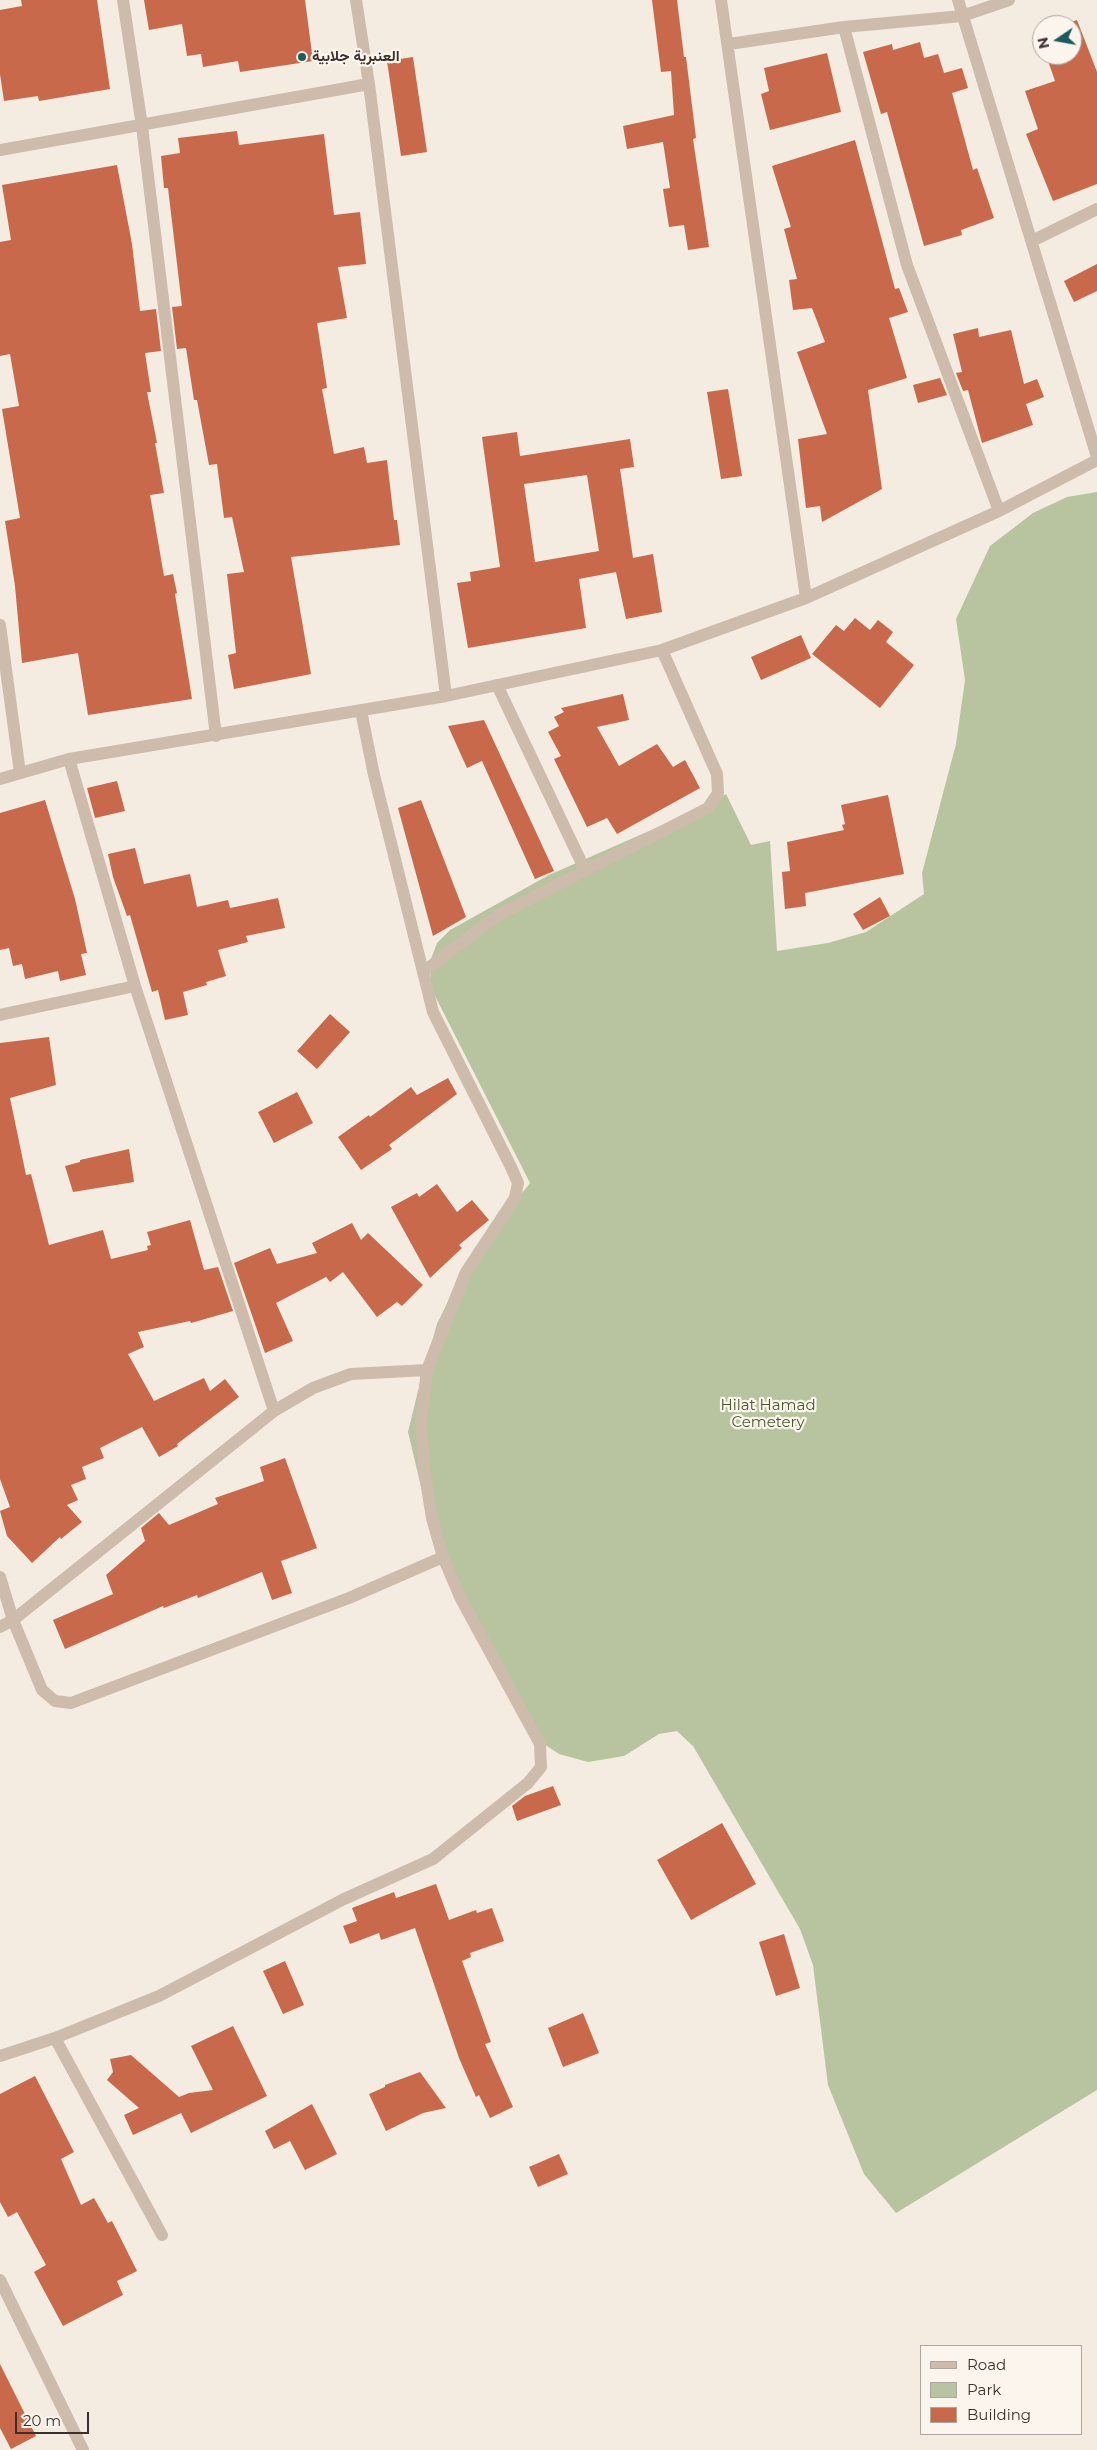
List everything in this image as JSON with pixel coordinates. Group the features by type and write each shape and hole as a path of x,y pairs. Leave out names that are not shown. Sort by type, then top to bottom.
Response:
{"street":[{"path":"123,0 142,126 216,736"},
{"path":"356,0 369,84 446,696"},
{"path":"721,0 729,44 806,598"},
{"path":"0,779 69,759 216,736 446,696 662,650 806,598 998,511 1097,458 958,0"},
{"path":"729,44 844,27 962,16 1008,0"},
{"path":"844,27 908,265 998,511"},
{"path":"0,150 369,84"},
{"path":"1032,241 1097,209"},
{"path":"0,624 20,773"},
{"path":"424,972 498,915 708,808 718,793 717,774 662,650"},
{"path":"497,686 585,870"},
{"path":"0,2056 54,2038 159,1996 344,1899 433,1859 528,1783 541,1767 540,1744 461,1599 443,1557 432,1518 424,1469 421,1422 427,1370 466,1272 514,1198 518,1183 433,1012 374,776 361,711"},
{"path":"69,759 135,986 274,1411"},
{"path":"0,1015 135,986"},
{"path":"0,1626 13,1620 274,1411 313,1388 351,1374 427,1370"},
{"path":"0,1577 13,1620 42,1690 55,1701 72,1703 349,1598 443,1557"},
{"path":"54,2038 162,2235"},
{"path":"0,2280 84,2450"}],"green space":[{"name":"Hilat Hamad Cemetery","path":"1097,492 1097,2090 896,2213 864,2174 828,2085 813,1965 800,1929 693,1746 677,1731 659,1734 624,1756 588,1762 559,1754 535,1738 435,1545 408,1432 418,1391 437,1324 466,1265 530,1183 430,986 431,959 437,943 450,930 549,875 706,806 726,794 751,845 770,841 777,951 828,943 866,932 924,894 922,873 956,744 965,680 956,619 990,546 1033,513 1067,497"}],"building":[{"path":"21,0 97,0 110,89 39,101 38,96 4,101 0,74 0,10 22,6"},
{"path":"144,0 305,0 313,61 240,72 238,61 203,67 201,54 187,56 182,24 149,30"},
{"path":"652,0 677,0 696,138 693,139 709,247 688,250 684,225 669,227 663,189 670,188 663,142 627,149 623,126 674,115 671,71 661,72"},
{"path":"1082,33 1097,72 1097,184 1053,201 1026,134 1038,129 1025,91 1055,81 1049,65 1082,65"},
{"path":"920,42 924,58 938,54 944,73 962,68 968,88 952,93 973,170 977,168 994,218 961,230 962,235 924,246 887,112 881,114 863,52 892,44 893,50"},
{"path":"827,53 841,112 770,130 761,94 769,91 764,68"},
{"path":"413,57 427,152 401,156 387,61"},
{"path":"237,131 239,145 324,134 334,215 360,212 366,264 338,267 347,318 317,323 327,388 322,389 334,454 364,447 367,463 387,460 394,520 397,520 400,545 291,557 311,674 234,689 228,655 236,653 227,574 244,572 232,517 224,518 217,464 209,465 197,400 194,400 186,348 177,349 172,307 182,306 168,188 164,188 161,156 180,153 178,138"},
{"path":"855,140 895,289 899,288 908,312 889,318 907,378 868,390 882,489 822,522 820,506 806,508 798,439 827,434 797,352 825,342 812,308 793,310 789,280 797,279 784,229 791,227 772,166"},
{"path":"117,165 132,244 140,311 156,309 161,351 145,353 151,392 147,392 164,493 150,495 164,576 173,574 177,593 175,594 192,699 88,715 78,653 22,663 15,586 5,521 20,518 2,409 19,406 10,354 0,356 0,242 11,240 2,185"},
{"path":"1097,264 1097,291 1074,302 1064,281"},
{"path":"978,328 979,337 1011,330 1024,384 1037,379 1044,397 1026,404 1033,425 982,443 968,390 963,391 956,373 962,372 953,334"},
{"path":"940,378 947,395 918,403 913,385"},
{"path":"728,389 742,476 721,479 707,392"},
{"path":"517,432 520,456 630,439 634,467 620,469 633,558 653,554 662,612 626,619 616,572 579,579 586,628 468,648 457,583 471,581 470,572 500,567 482,437","holes":["587,475 599,551 535,562 524,484"]},
{"path":"855,618 870,630 878,620 893,632 886,642 914,665 880,708 812,654 836,625 844,631"},
{"path":"801,635 811,658 761,680 751,657"},
{"path":"623,694 629,720 597,727 619,766 657,744 673,767 685,760 700,788 617,834 607,818 587,827 554,759 561,756 548,732 559,726 554,717 564,712 561,708"},
{"path":"484,720 554,871 535,879 482,761 467,768 448,726"},
{"path":"117,781 125,811 95,818 87,788"},
{"path":"888,795 904,874 805,893 806,906 785,909 782,872 790,871 787,842 844,830 842,825 845,824 841,805"},
{"path":"45,800 75,899 87,953 81,954 86,975 60,981 58,971 25,979 22,964 13,966 9,948 0,950 0,813"},
{"path":"421,800 466,917 433,936 398,808"},
{"path":"135,848 144,884 190,874 197,907 228,900 230,908 278,898 285,928 246,936 248,942 218,950 226,976 206,982 207,985 183,992 188,1015 165,1020 158,990 152,992 130,915 127,916 113,877 108,854"},
{"path":"880,897 890,916 863,930 853,914"},
{"path":"330,1014 350,1032 317,1069 297,1051"},
{"path":"49,1037 56,1085 10,1098 26,1175 31,1174 49,1245 103,1230 111,1259 148,1250 147,1246 151,1245 147,1232 190,1220 204,1270 218,1267 233,1311 191,1323 190,1321 138,1332 144,1347 128,1354 154,1401 204,1378 210,1391 225,1379 239,1397 177,1444 178,1446 159,1457 142,1427 100,1448 104,1458 82,1467 86,1479 71,1485 78,1500 67,1505 82,1522 61,1539 60,1537 32,1563 7,1536 0,1511 10,1507 0,1479 0,1043"},
{"path":"448,1078 457,1094 389,1145 392,1149 361,1170 338,1137 369,1115 370,1117 411,1087 417,1095"},
{"path":"297,1092 313,1123 274,1143 258,1112"},
{"path":"129,1149 134,1182 73,1192 65,1166 80,1162 80,1160"},
{"path":"437,1184 457,1212 472,1200 489,1220 459,1245 462,1248 430,1278 391,1207 417,1193 419,1197"},
{"path":"352,1223 361,1240 368,1233 423,1285 402,1306 397,1302 377,1317 343,1272 330,1282 326,1277 276,1303 293,1341 265,1353 234,1263 270,1248 277,1264 317,1253 312,1243"},
{"path":"285,1458 317,1548 281,1561 292,1593 272,1600 262,1572 198,1598 197,1595 164,1608 163,1606 65,1649 53,1620 113,1594 106,1575 145,1541 141,1528 159,1513 169,1525 218,1504 215,1498 264,1481 260,1467"},
{"path":"553,1786 561,1805 517,1821 512,1806 525,1796"},
{"path":"722,1823 756,1884 691,1920 657,1860"},
{"path":"436,1884 449,1920 476,1910 477,1913 492,1908 504,1941 470,1953 471,1957 462,1961 491,2042 485,2044 513,2107 490,2118 479,2095 476,2097 459,2058 415,1928 381,1940 379,1933 350,1944 343,1926 357,1921 352,1908 394,1892 396,1898"},
{"path":"784,1934 800,1988 776,1996 759,1942"},
{"path":"285,1961 304,2005 283,2014 263,1971"},
{"path":"583,2013 599,2053 563,2067 548,2028"},
{"path":"233,2026 267,2096 191,2133 181,2113 133,2135 124,2115 139,2108 107,2080 113,2072 110,2059 131,2055 179,2097 189,2093 213,2090 191,2046"},
{"path":"420,2072 446,2108 423,2113 386,2131 369,2094 385,2087 385,2085"},
{"path":"35,2076 74,2152 61,2159 81,2205 94,2198 108,2223 112,2221 137,2271 117,2281 123,2295 63,2326 34,2272 46,2265 17,2212 8,2217 0,2202 0,2094"},
{"path":"312,2104 337,2154 305,2170 290,2141 274,2149 265,2131"},
{"path":"559,2154 568,2174 538,2187 529,2167"},
{"path":"0,2364 36,2436 11,2449 0,2428"}],"place":[{"name":"العنبرية جلابية","path":"302,57"}]}
